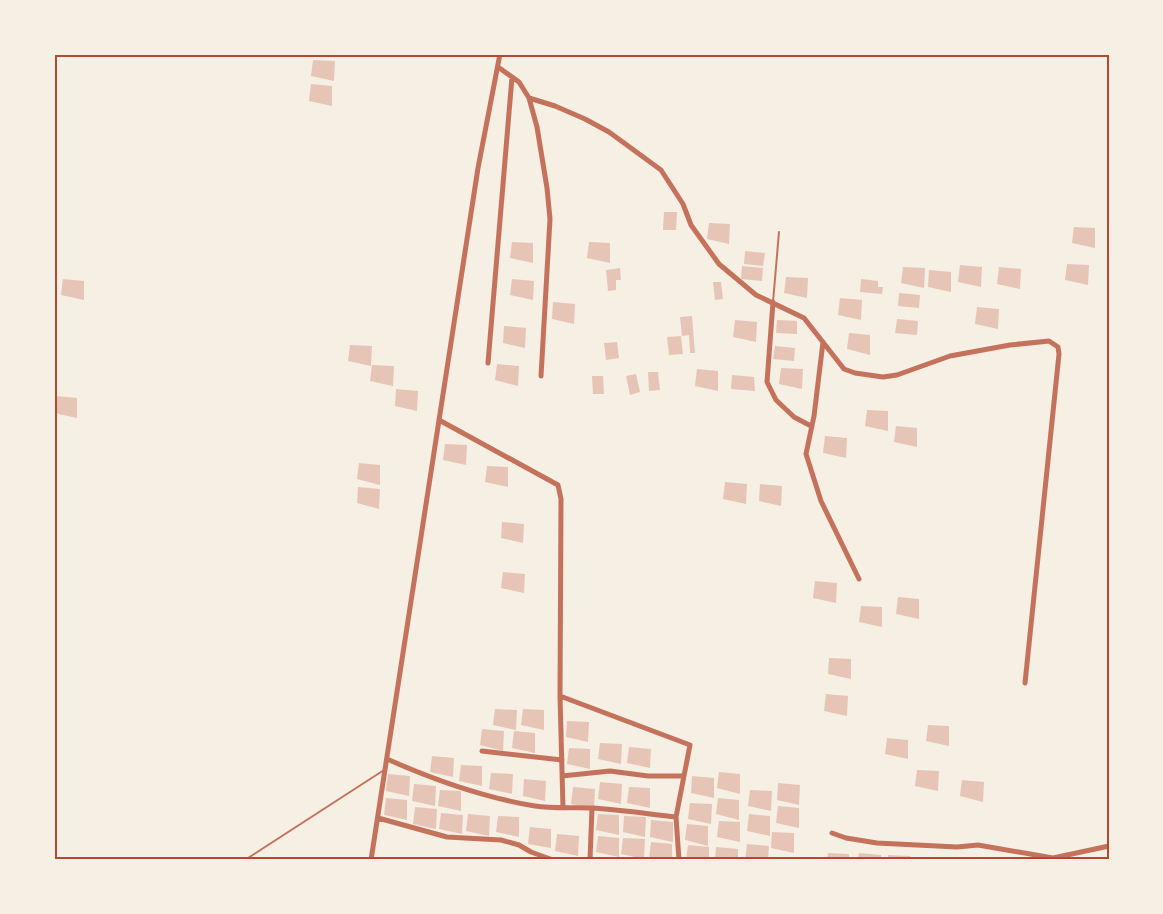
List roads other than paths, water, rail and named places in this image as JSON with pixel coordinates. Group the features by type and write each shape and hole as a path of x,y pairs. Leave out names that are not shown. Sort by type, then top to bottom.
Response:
{"street":[{"path":"371,860 478,168 500,54"},
{"path":"498,67 519,82 529,98 542,155 550,219 541,376"},
{"path":"488,363 512,77"},
{"path":"529,98 585,118 661,170 683,204 691,225 719,264 756,295 804,318 844,369 883,377 897,375 950,356 1010,345 1049,342 1058,347 1025,683"},
{"path":"773,302 767,382 776,400 794,417 811,426"},
{"path":"823,342 818,394 806,454 821,501 859,579"},
{"path":"439,420 558,485 561,499 562,808"},
{"path":"560,696 690,745 676,817 679,860"},
{"path":"482,751 562,760"},
{"path":"387,759 450,784 534,806 592,808 676,817"},
{"path":"562,776 610,771 648,776 684,776"},
{"path":"590,860 592,808"},
{"path":"378,818 447,837 501,840 553,860"},
{"path":"832,833 846,838 877,843 957,847 978,845 1053,858 1109,846"}],"lane":[{"path":"773,302 779,232"},
{"path":"245,860 385,769"}]}
